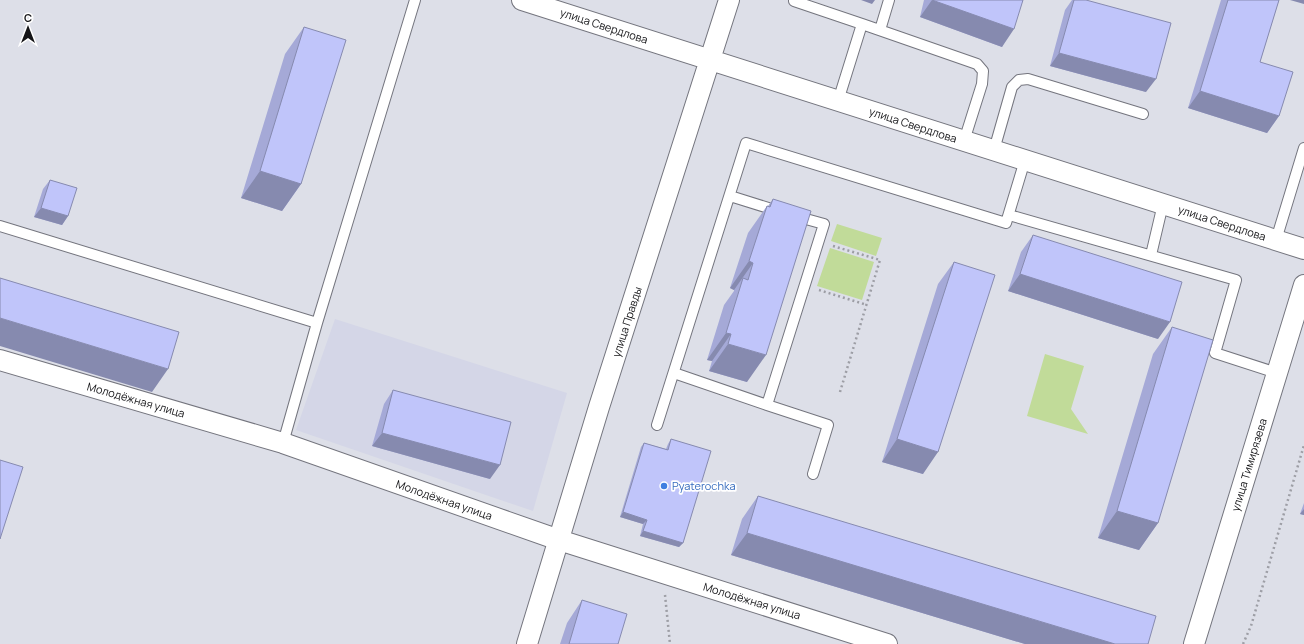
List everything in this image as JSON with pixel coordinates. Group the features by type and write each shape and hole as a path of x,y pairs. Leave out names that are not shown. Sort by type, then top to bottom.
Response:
{"street":[{"name":"улица Свердлова","path":"522,0 1304,249"},
{"name":"улица Правды","path":"527,644 599,407 729,0"},
{"name":"улица Тимирязева","path":"1194,644 1304,285"},
{"name":"Молодёжная улица","path":"0,360 283,443 558,540 887,644"}],"lane":[{"path":"283,443 317,323 415,0"},
{"path":"880,30 889,0"},
{"path":"794,1 977,64 983,71 982,84 964,141"},
{"path":"838,101 862,24"},
{"path":"994,150 1012,87 1019,80 1028,79 1143,114"},
{"path":"657,425 746,143 1006,223 1025,160"},
{"path":"1276,240 1300,175 1304,148"},
{"path":"730,196 824,224 767,406"},
{"path":"1151,255 1163,204"},
{"path":"1009,215 1236,280 1215,353 1277,373"},
{"path":"0,226 317,323"},
{"path":"674,373 767,406 828,425 813,474"}],"path":[{"path":"821,234 828,244 880,260 840,392"},
{"path":"804,286 867,305"},
{"path":"1243,644 1253,618 1304,445"},
{"path":"663,574 670,644"}],"shaded area":[{"path":"335,319 567,393 533,511 296,430"}],"green space":[{"path":"837,224 882,238 876,256 831,241"},
{"path":"830,248 874,262 862,300 817,286"},
{"path":"1045,354 1084,366 1071,409 1088,434 1027,416"}],"building":[{"path":"932,0 1023,0 1014,29"},
{"path":"1074,0 1086,0 1171,23 1156,79 1059,53"},
{"path":"1228,0 1279,0 1260,62 1293,72 1279,116 1200,91"},
{"path":"304,27 346,40 301,184 260,171"},
{"path":"50,180 77,188 68,216 41,208"},
{"path":"773,199 811,211 766,355 728,344 731,334 726,333 743,278 748,280 753,263 749,261 767,206 770,207"},
{"path":"1033,235 1182,282 1170,322 1020,274"},
{"path":"954,262 995,275 938,452 897,439"},
{"path":"0,278 179,332 168,369 0,318"},
{"path":"1172,327 1213,340 1158,523 1117,511"},
{"path":"393,390 511,422 500,465 382,433"},
{"name":"Pyaterochka","path":"671,439 711,451 683,543 643,531 647,520 623,512 644,443 668,450"},
{"path":"0,460 23,467 0,539"},
{"path":"758,496 1156,616 1148,644 1115,644 747,533"},
{"path":"582,600 627,614 618,644 569,644"}],"place":[{"name":"Pyaterochka","path":"664,486"}]}
